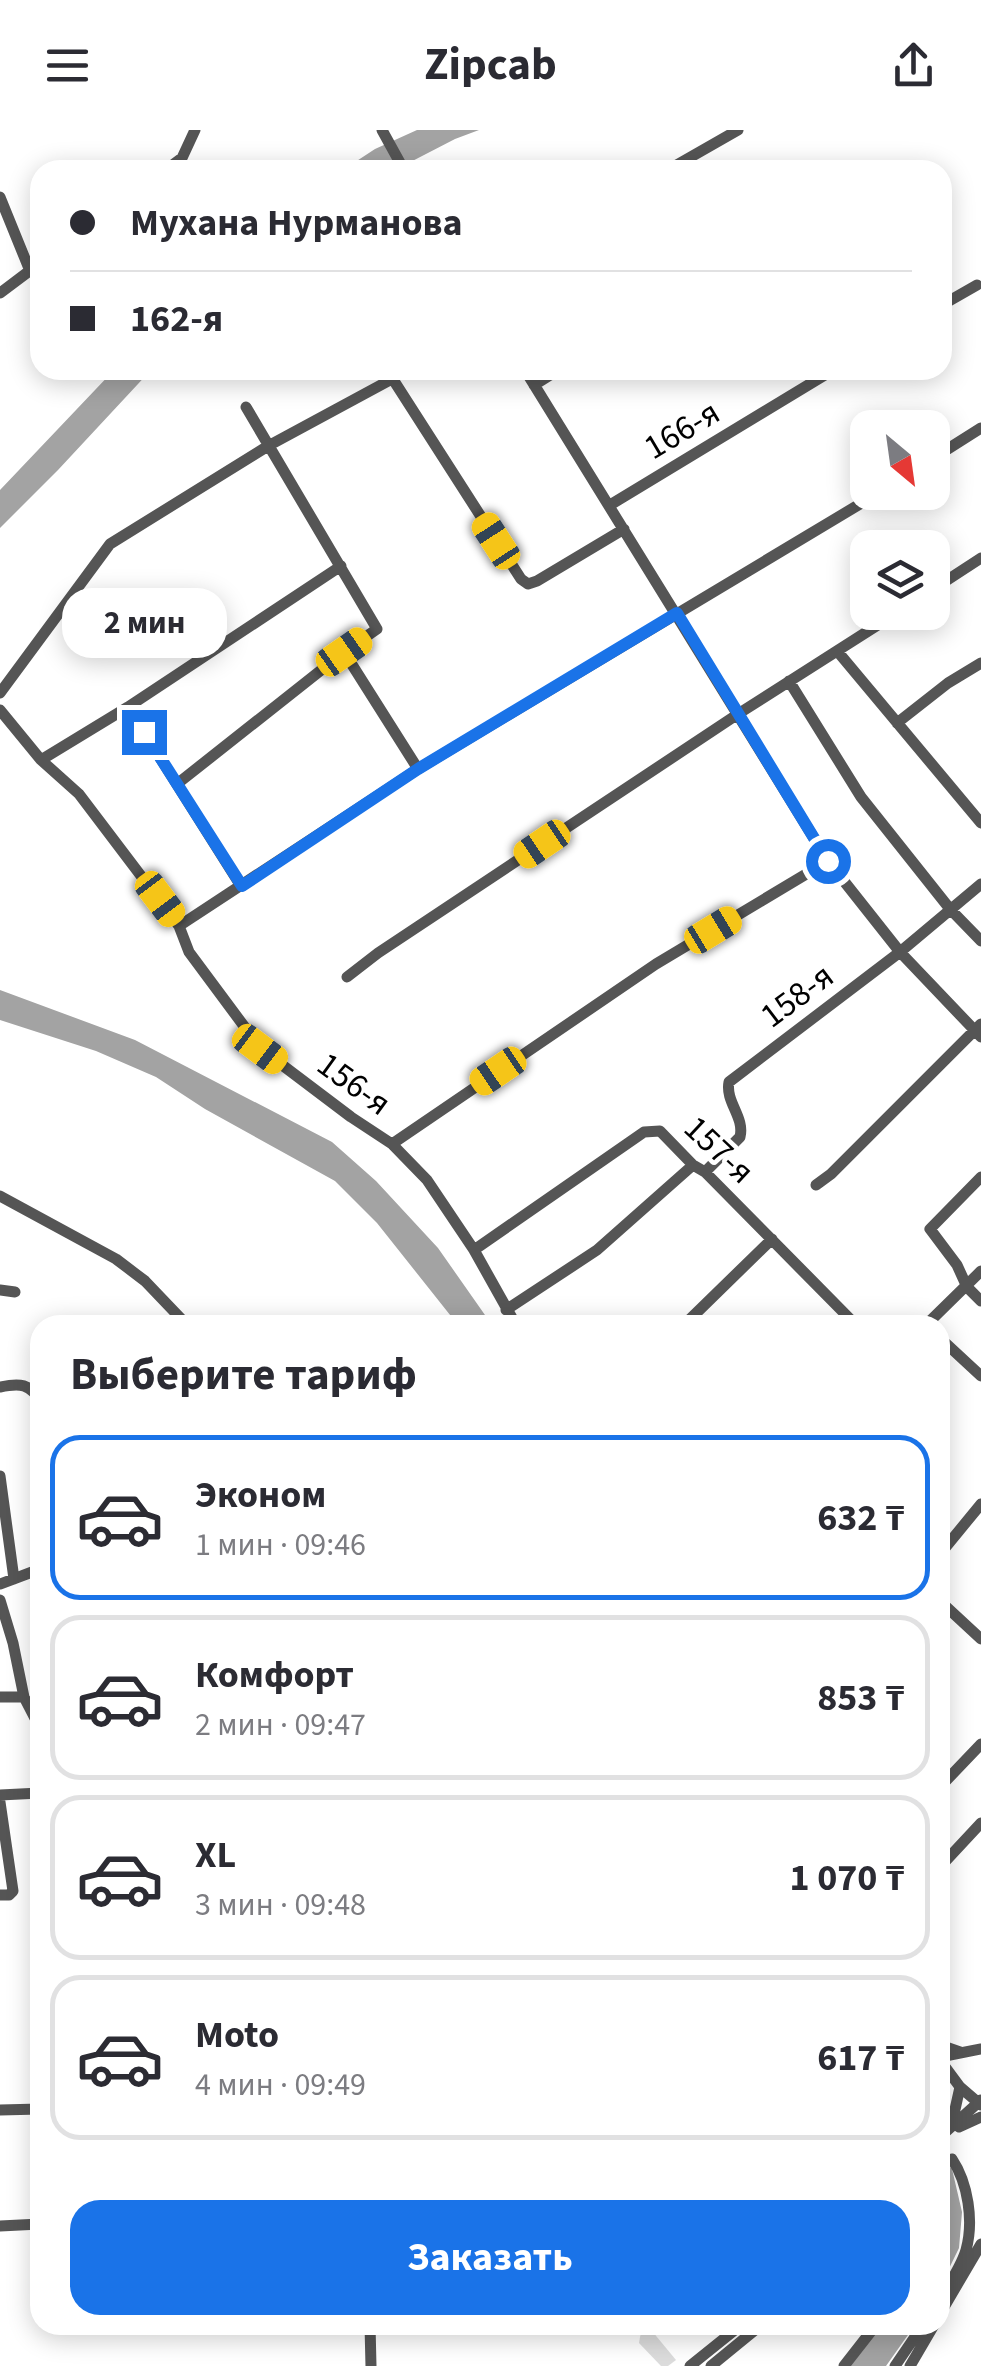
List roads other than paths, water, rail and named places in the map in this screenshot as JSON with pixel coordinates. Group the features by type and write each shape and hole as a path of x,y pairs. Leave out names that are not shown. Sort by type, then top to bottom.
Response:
{"street":[{"path":"179,160 195,130"},
{"path":"382,130 398,160"},
{"path":"686,160 738,130"},
{"path":"0,197 30,257"},
{"path":"0,293 30,271"},
{"path":"952,299 976,286"},
{"path":"0,694 110,544 379,380"},
{"path":"393,380 521,579 528,584 624,530"},
{"path":"531,380 828,861 900,952 979,1031 816,1185"},
{"path":"534,384 541,380"},
{"name":"166-я","path":"610,506 818,380"},
{"path":"177,784 377,628 246,408"},
{"path":"950,448 981,428"},
{"path":"180,926 418,769 852,510"},
{"path":"950,578 981,558"},
{"path":"42,760 341,566"},
{"path":"347,976 738,714 871,630"},
{"path":"344,652 418,769"},
{"path":"838,652 981,824"},
{"path":"897,723 981,663"},
{"path":"789,681 861,797 950,909 981,941"},
{"path":"128,707 242,886"},
{"name":"156-я","path":"0,710 42,760 80,794 180,926 189,952 260,1049 392,1144 427,1180 474,1250 509,1315"},
{"path":"392,1144 656,964 828,861"},
{"name":"158-я","path":"699,1169 740,1137 742,1130 728,1093 729,1082 900,952 981,884"},
{"name":"157-я","path":"474,1250 644,1132 660,1131 846,1315"},
{"path":"506,1310 598,1250 699,1169"},
{"path":"981,1176 930,1229 957,1266 966,1287 981,1302"},
{"path":"0,1196 116,1258 177,1315"},
{"path":"694,1315 772,1239"},
{"path":"937,1315 981,1271"},
{"path":"0,1290 16,1292"},
{"path":"950,1347 981,1376"},
{"path":"0,1386 17,1383 30,1388"},
{"path":"0,1476 14,1579"},
{"path":"950,1542 981,1504"},
{"path":"0,1584 30,1573"},
{"path":"1,1606 30,1709"},
{"path":"950,1610 981,1639"},
{"path":"0,1697 24,1697"},
{"path":"950,1777 981,1744"},
{"path":"0,1795 30,1794"},
{"path":"0,1802 14,1892 0,1896"},
{"path":"950,1856 981,1823"},
{"path":"950,2121 961,2087 955,2065 958,2058 974,2049"},
{"path":"950,2072 980,2104 950,2129"},
{"path":"0,2110 30,2109"},
{"path":"950,2280 966,2250 969,2211 960,2172 952,2159"},
{"path":"0,2226 30,2224"},
{"path":"950,2297 981,2244"},
{"path":"370,2335 371,2366"},
{"path":"690,2366 729,2335"},
{"path":"710,2366 749,2335"},
{"path":"844,2366 868,2335"},
{"path":"895,2366 916,2335"},
{"path":"910,2366 928,2335"}]}
